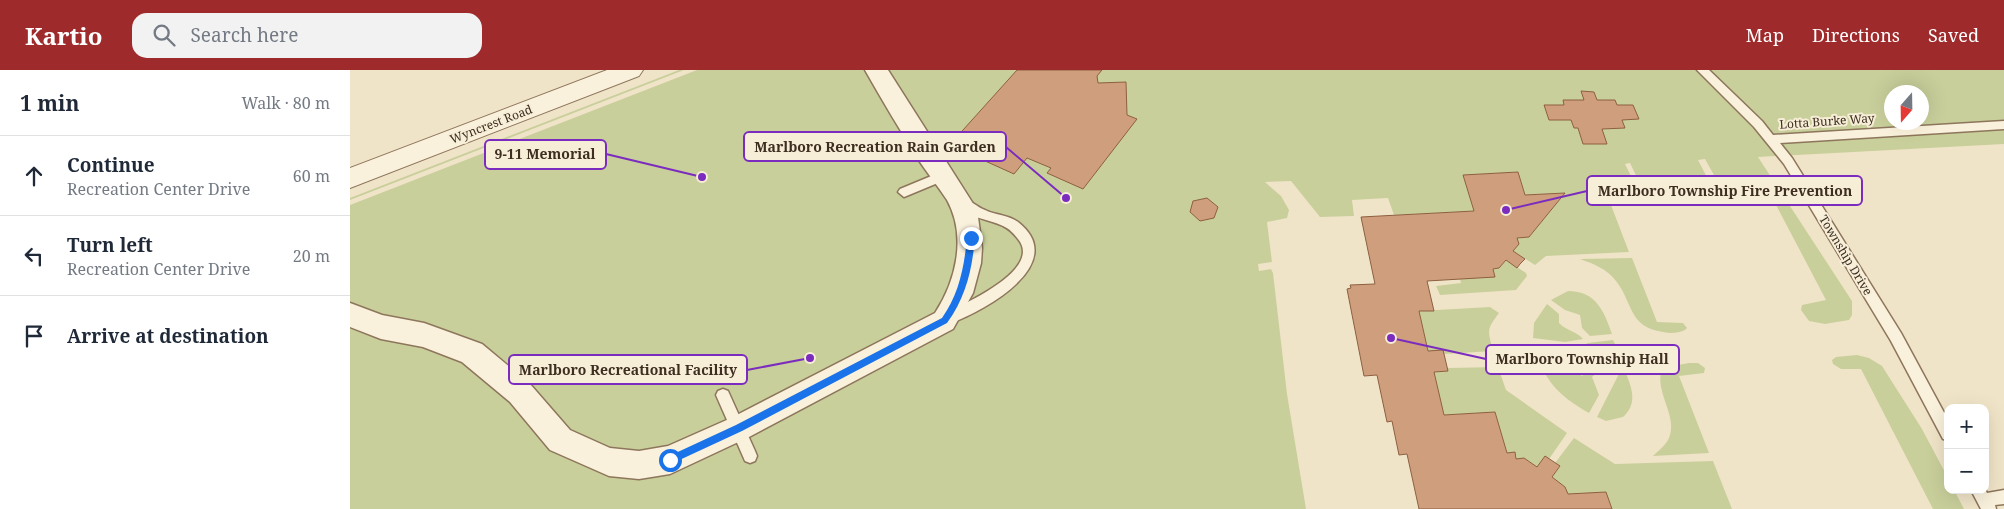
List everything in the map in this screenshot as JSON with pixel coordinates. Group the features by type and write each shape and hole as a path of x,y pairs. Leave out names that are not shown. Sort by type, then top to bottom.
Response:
{"street":[{"name":"Wyncrest Road","path":"350,178 631,70"},
{"path":"350,315 381,327 424,335 472,353 520,393 560,440 609,462 639,465 670,460 739,428 944,321 957,304 969,264 971,238 960,201 941,176 876,70"}],"lane":[{"name":"Township Drive","path":"1702,70 1771,138 1818,207 1896,337 1944,427"},
{"name":"Lotta Burke Way","path":"1771,138 2004,125"},
{"path":"904,192 941,176"},
{"path":"944,321 1008,285 1024,268 1030,250 1026,238 1012,224 978,213 960,201"},
{"path":"723,395 750,456"},
{"path":"1984,500 2004,497"}],"green space":[{"path":"679,70 684,70 350,200 350,198"},
{"path":"697,70 2004,70 2004,144 1758,157 1852,301 1852,315 1849,320 1825,324 1809,321 1801,310 1802,305 1826,300 1765,184 1720,186 1705,159 1698,160 1712,187 1679,188 1676,181 1667,182 1670,189 1643,190 1630,163 1625,164 1638,190 1606,192 1629,252 1546,256 1535,265 1513,251 1519,244 1517,238 1529,237 1565,193 1525,195 1518,172 1463,175 1474,211 1394,215 1388,198 1352,200 1354,216 1320,217 1291,181 1265,182 1281,196 1289,210 1287,218 1267,222 1272,262 1258,264 1259,271 1271,269 1273,273 1287,394 1306,509 350,509 350,205"},
{"path":"1632,258 1657,322 1683,323 1687,328 1685,330 1666,333 1643,325 1637,319 1621,289 1609,273 1580,259"},
{"path":"1506,260 1526,273 1527,276 1516,290 1440,295 1436,286 1461,283 1460,279 1499,268"},
{"path":"1568,291 1586,294 1598,304 1612,334 1590,336 1582,328 1580,315 1565,310 1551,300"},
{"path":"1547,304 1559,314 1559,323 1583,339 1565,342 1533,338 1534,323"},
{"path":"1490,307 1499,313 1489,330 1493,351 1444,354 1428,351 1419,311"},
{"path":"1613,340 1616,346 1593,352 1572,367 1582,376 1608,357 1619,355 1621,359 1611,360 1592,377 1599,395 1589,413 1568,400 1553,385 1542,368 1534,345 1578,348 1588,343"},
{"path":"1857,355 1869,358 1882,366 1922,429 1944,470 1944,494 1956,494 1964,509 1933,509 1861,369 1841,369 1833,364 1832,360 1836,357"},
{"path":"1698,363 1705,368 1704,373 1679,376 1709,453 1653,456 1666,443 1671,430 1671,422 1661,389 1661,372 1667,367"},
{"path":"1623,366 1632,393 1631,405 1623,417 1606,421 1597,417"},
{"path":"1498,367 1506,390 1567,433 1549,459 1545,456 1537,467 1524,458 1516,459 1515,453 1507,453 1495,412 1444,415 1434,372 1447,371 1447,368"},
{"path":"1574,438 1615,464 1713,461 1732,509 1612,509 1606,492 1568,494 1565,487 1552,477 1560,467 1555,463"}],"building":[{"path":"1017,70 1102,70 1097,76 1098,83 1126,82 1127,115 1137,119 1083,189 1047,173 1051,168 1027,158 1014,174 983,160 987,155 954,140"},
{"path":"1581,91 1594,92 1597,100 1615,100 1617,105 1633,105 1639,119 1622,120 1625,128 1602,129 1607,144 1583,144 1578,128 1574,128 1571,120 1549,120 1544,105 1564,105 1563,100 1584,100"},
{"path":"1518,172 1525,195 1565,193 1529,237 1517,238 1519,244 1513,251 1525,259 1517,268 1506,260 1499,268 1493,269 1495,277 1427,281 1434,311 1419,311 1428,351 1443,350 1444,354 1448,371 1434,372 1444,415 1495,412 1507,453 1515,452 1516,459 1524,458 1537,467 1545,456 1560,466 1552,477 1565,487 1568,494 1606,492 1612,509 1419,509 1407,454 1399,455 1392,421 1387,422 1377,375 1364,376 1347,289 1351,288 1350,285 1375,284 1361,217 1474,211 1463,175"},
{"path":"1207,198 1218,207 1214,218 1200,221 1190,212 1193,201"}],"place":[{"name":"9-11 Memorial","path":"702,177"},
{"name":"Marlboro Recreation Rain Garden","path":"1066,198"},
{"name":"Marlboro Township Fire Prevention","path":"1506,210"},
{"name":"Marlboro Township Hall","path":"1391,338"},
{"name":"Marlboro Recreational Facility","path":"810,358"}],"route":[{"path":"670,460 739,428 944,321 957,304 963,286 969,264 971,238"}]}
